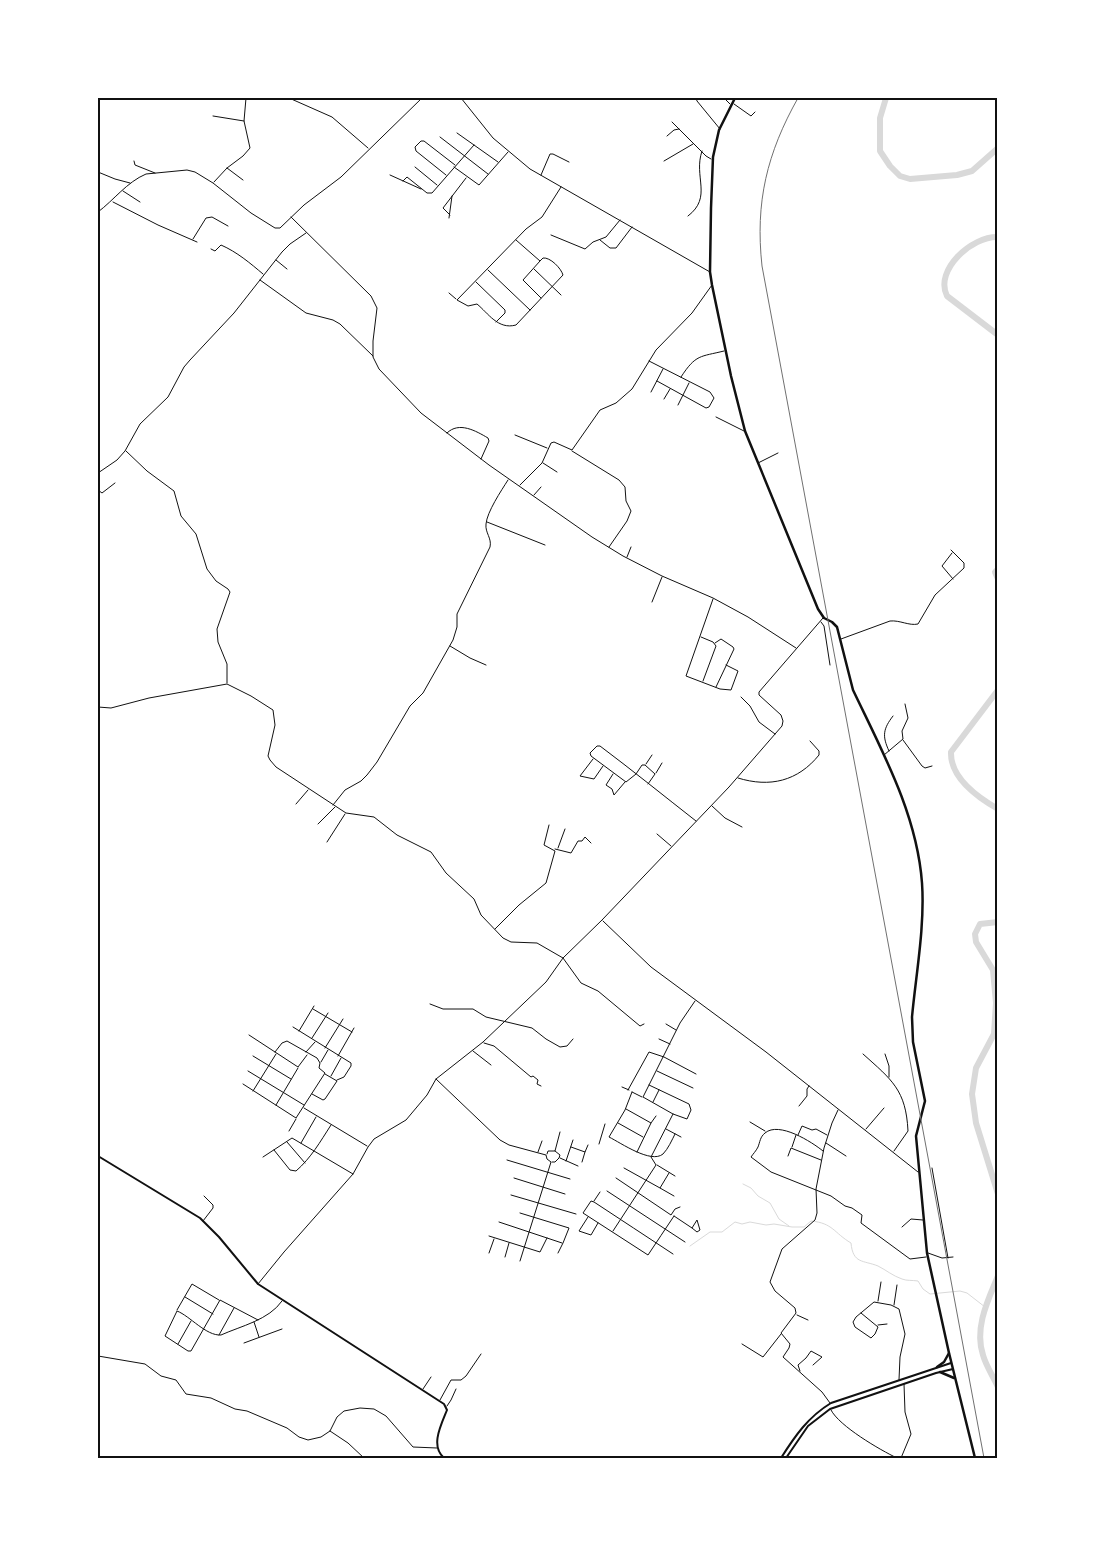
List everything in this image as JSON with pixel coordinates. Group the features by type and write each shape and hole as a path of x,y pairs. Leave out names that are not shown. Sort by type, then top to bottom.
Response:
{"highway":[{"path":"735,98 720,129 713,162 710,208 710,272 712,285 725,351 745,431 818,609 824,618 837,627 853,690 900,792 919,857 922,883 922,916 912,1025 913,1042 925,1101 916,1136 919,1173 928,1254 936,1297 975,1458"},
{"path":"937,1367 944,1362 949,1353"},
{"path":"940,1372 955,1378"}],"street":[{"path":"213,183 226,168 244,156 250,148 244,121 246,98"},
{"path":"289,98 332,117 369,149"},
{"path":"98,212 113,201 130,183 146,174 192,170 275,228 282,227 291,217 341,177 422,98"},
{"path":"461,98 493,138 541,176 620,219 710,272"},
{"path":"696,98 720,129"},
{"path":"724,98 751,116 755,112"},
{"path":"214,116 244,121"},
{"path":"672,122 713,162"},
{"path":"667,136 674,130 679,129"},
{"path":"457,133 499,163"},
{"path":"440,137 489,175"},
{"path":"447,176 416,151 415,147 421,141 424,141 479,185 508,151"},
{"path":"664,161 694,144"},
{"path":"390,174 430,193 474,145"},
{"path":"688,216 696,210 701,198 699,165 702,151"},
{"path":"541,176 550,154 569,162"},
{"path":"134,161 135,165 156,173"},
{"path":"415,166 438,186"},
{"path":"226,168 242,180"},
{"path":"98,172 115,180 130,183"},
{"path":"403,180 407,177 423,190"},
{"path":"450,215 443,208 467,177"},
{"path":"457,300 526,229 542,217 561,187"},
{"path":"122,191 140,202"},
{"path":"449,218 452,196"},
{"path":"113,201 197,242"},
{"path":"291,217 363,287 376,303 373,357"},
{"path":"192,240 206,218 212,218 228,226"},
{"path":"551,235 584,249 606,237 620,219"},
{"path":"599,240 610,248 616,248 632,226"},
{"path":"98,473 117,460 125,451 140,424 168,397 184,367 234,313 290,244 306,233"},
{"path":"516,239 540,261"},
{"path":"211,249 215,251 221,245 225,247 245,259 263,275"},
{"path":"449,293 468,306 477,304 496,322 512,326 516,325 560,279 562,272 546,257 522,280 541,298"},
{"path":"276,260 287,269"},
{"path":"533,268 561,294"},
{"path":"487,269 530,310"},
{"path":"260,280 306,313 333,320 340,324 373,357 379,369 421,413 519,486 626,558 713,598 756,622 796,648"},
{"path":"475,281 505,310 505,313 496,322"},
{"path":"572,450 600,410 616,403 632,389 656,350 692,313 712,285"},
{"path":"680,377 695,359 725,351"},
{"path":"649,360 710,392 714,398 707,409 657,381"},
{"path":"651,392 663,368"},
{"path":"678,405 689,382"},
{"path":"664,399 670,388"},
{"path":"716,417 745,431"},
{"path":"447,434 451,429 465,428 488,438 489,442 481,459"},
{"path":"515,435 548,449"},
{"path":"519,486 542,463 552,442 572,450 619,480 625,487 626,501 631,511 627,522 609,547"},
{"path":"125,451 147,471 174,491 181,516 196,534 207,569 216,581 230,592 216,629 216,635 227,660 227,684"},
{"path":"758,464 778,453"},
{"path":"542,463 557,472"},
{"path":"318,824 345,790 361,781 372,769 410,706 423,693 450,645 456,630 458,614 490,547 491,542 486,532 486,522 509,479"},
{"path":"98,490 102,493 115,483"},
{"path":"534,496 541,486"},
{"path":"486,522 545,545"},
{"path":"626,558 631,547"},
{"path":"840,639 890,621 896,620 914,625 918,624 935,595 954,579 965,566 952,551 942,566 954,579"},
{"path":"652,602 662,576"},
{"path":"713,598 686,675 716,687 731,690 738,671 726,665"},
{"path":"258,1284 290,1244 353,1174 368,1147 378,1136 406,1120 427,1095 436,1078 473,1051 546,982 563,958 711,806 782,726 783,718 760,696 759,692 824,618"},
{"path":"820,622 824,626 830,665"},
{"path":"700,637 715,643"},
{"path":"715,643 721,639 734,648 716,687"},
{"path":"702,682 716,646 715,643"},
{"path":"450,645 470,658 486,664"},
{"path":"98,707 111,708 149,698 227,684 251,696 273,710 275,725 269,750 270,760 282,772 346,813 374,817 405,840 431,852 446,873 474,899 481,916 507,940 517,943 533,942 563,958 581,983 598,991 624,1014 643,1025"},
{"path":"741,697 750,706 759,722 775,734"},
{"path":"905,704 908,718 902,731 903,739 922,766 925,768 932,766"},
{"path":"889,752 883,733 887,724 894,716"},
{"path":"884,755 903,739"},
{"path":"737,778 759,783 792,778 804,770 819,755 819,750 810,741"},
{"path":"625,782 590,753 597,746 600,746 696,821"},
{"path":"614,773 606,785 612,790 614,795 625,782 636,774 642,765 646,765 652,755"},
{"path":"594,758 580,776 594,779 604,766"},
{"path":"648,784 662,763"},
{"path":"646,765 655,773"},
{"path":"296,804 308,789"},
{"path":"711,806 724,818 742,827"},
{"path":"327,842 346,813"},
{"path":"549,825 544,845 554,850 557,849 571,853 578,841 582,841 585,836 591,843"},
{"path":"557,849 565,830"},
{"path":"657,834 671,847"},
{"path":"494,929 546,882 554,850"},
{"path":"602,920 651,967 809,1085 919,1173"},
{"path":"643,1097 677,1030 696,1000"},
{"path":"430,1004 443,1010 473,1010 486,1017 533,1028 540,1035 560,1046 565,1046 573,1039"},
{"path":"299,1031 314,1006"},
{"path":"313,1009 352,1032"},
{"path":"312,1039 328,1013"},
{"path":"325,1048 343,1019"},
{"path":"666,1024 677,1030"},
{"path":"293,1027 351,1063 352,1066 344,1077 337,1080 325,1100 312,1094"},
{"path":"338,1056 354,1028"},
{"path":"249,1035 298,1067"},
{"path":"659,1039 670,1044"},
{"path":"253,1091 285,1041 316,1058 320,1063"},
{"path":"276,1105 315,1041"},
{"path":"483,1042 494,1046 531,1077 533,1076 538,1080 537,1084 541,1086"},
{"path":"328,1050 319,1068 337,1080"},
{"path":"473,1051 492,1066"},
{"path":"628,1090 648,1052 664,1057 696,1074"},
{"path":"863,1054 889,1078 904,1101 908,1128 906,1136 893,1152"},
{"path":"885,1054 889,1066 889,1078"},
{"path":"254,1056 291,1079"},
{"path":"330,1077 341,1057"},
{"path":"248,1071 368,1147"},
{"path":"657,1071 693,1088"},
{"path":"289,1131 325,1073"},
{"path":"436,1078 503,1142 546,1155"},
{"path":"243,1084 296,1118"},
{"path":"622,1087 686,1119 691,1110 690,1105 649,1085"},
{"path":"799,1106 807,1096 806,1089 809,1085"},
{"path":"653,1103 659,1090"},
{"path":"632,1092 618,1123 609,1137 637,1152 651,1157 664,1153 675,1134"},
{"path":"866,1130 884,1108"},
{"path":"625,1109 651,1123"},
{"path":"808,1320 796,1314 794,1308 772,1288 771,1278 784,1246 794,1240 814,1221 817,1213 816,1190 822,1160 828,1135 839,1109"},
{"path":"651,1157 673,1114"},
{"path":"301,1142 317,1116"},
{"path":"637,1152 656,1116"},
{"path":"750,1122 766,1132 779,1130 797,1135 810,1141 824,1152"},
{"path":"618,1123 644,1137"},
{"path":"799,1123 802,1126 812,1130 816,1129 828,1135"},
{"path":"599,1144 605,1124"},
{"path":"274,1150 291,1171 296,1171 305,1164 315,1151 331,1125"},
{"path":"788,1156 802,1126"},
{"path":"665,1128 681,1137"},
{"path":"555,1151 560,1132"},
{"path":"766,1132 752,1155 752,1159 778,1175 831,1196 844,1206 852,1208 862,1215 861,1223 910,1259 932,1253 939,1257 953,1257"},
{"path":"263,1157 292,1138 353,1174"},
{"path":"566,1161 573,1140"},
{"path":"286,1141 305,1164"},
{"path":"538,1152 542,1141"},
{"path":"826,1143 846,1156"},
{"path":"582,1162 588,1145"},
{"path":"571,1147 586,1152"},
{"path":"791,1148 822,1160"},
{"path":"546,1155 548,1151 555,1151 560,1154 559,1158"},
{"path":"546,1155 547,1160 551,1162"},
{"path":"98,1156 203,1221 219,1237 258,1284 440,1401 446,1407"},
{"path":"651,1157 656,1165 675,1176"},
{"path":"559,1158 578,1166"},
{"path":"551,1162 555,1162 559,1158"},
{"path":"507,1160 570,1179"},
{"path":"520,1261 551,1162"},
{"path":"612,1232 656,1165"},
{"path":"624,1168 674,1196"},
{"path":"932,1168 948,1258"},
{"path":"660,1188 669,1173"},
{"path":"514,1178 565,1194"},
{"path":"616,1178 692,1228"},
{"path":"606,1191 684,1242"},
{"path":"600,1192 594,1202 592,1201 583,1213 648,1255 675,1209 680,1207"},
{"path":"511,1195 576,1214"},
{"path":"203,1221 213,1208 213,1205 204,1196"},
{"path":"594,1202 674,1254"},
{"path":"520,1213 569,1228 558,1252"},
{"path":"588,1216 580,1231 591,1235 598,1223"},
{"path":"902,1227 911,1218 924,1220"},
{"path":"499,1222 563,1243"},
{"path":"489,1236 540,1252 547,1238"},
{"path":"489,1253 494,1238"},
{"path":"505,1257 509,1242"},
{"path":"878,1302 881,1282"},
{"path":"220,1300 191,1351 167,1338 165,1335 190,1285 193,1284 258,1320"},
{"path":"894,1306 898,1285"},
{"path":"184,1296 213,1314"},
{"path":"177,1311 204,1329 219,1336 258,1320 276,1310 282,1301"},
{"path":"878,1325 878,1329 871,1338 858,1331 853,1322 855,1318 872,1304 878,1302 894,1306 899,1310 905,1334 900,1357 899,1380"},
{"path":"219,1336 234,1308"},
{"path":"862,1313 878,1325 887,1324"},
{"path":"742,1344 762,1356 769,1350 796,1314"},
{"path":"177,1345 191,1320"},
{"path":"253,1321 260,1338"},
{"path":"224,1326 228,1332"},
{"path":"244,1343 282,1330"},
{"path":"781,1333 790,1344 782,1357 822,1392 831,1403"},
{"path":"800,1372 798,1365 811,1351 822,1358 813,1365"},
{"path":"440,1401 451,1380 461,1380 466,1376 481,1354"},
{"path":"98,1356 144,1363 162,1376 176,1380 186,1394 213,1398 235,1409 247,1411 287,1428 302,1438 311,1440 321,1437 330,1431 335,1420 342,1412 360,1408 374,1409 386,1416 413,1447 437,1448"},
{"path":"781,1458 805,1423 814,1414 831,1403 952,1363"},
{"path":"786,1458 808,1426 830,1409 904,1383 953,1369"},
{"path":"422,1390 431,1377"},
{"path":"902,1458 911,1434 905,1412 904,1383"},
{"path":"444,1458 439,1454 437,1440 447,1410 446,1407 456,1389"},
{"path":"853,1395 854,1400"},
{"path":"830,1409 837,1419 897,1458"},
{"path":"330,1431 348,1443 364,1458"}],"waterway":[{"path":"886,98 880,118 880,151 890,166 900,176 910,179 957,175 972,171 998,148"},
{"path":"998,237 977,242 958,256 946,276 944,286 947,296 998,335"},
{"path":"998,569 995,572 998,579"},
{"path":"998,690 951,752 955,770 966,786 998,809"},
{"path":"998,922 980,924 975,934 976,942 993,970 996,1003 994,1034 976,1068 972,1094 976,1123 998,1194"},
{"path":"743,1184 770,1203 779,1219 789,1226"},
{"path":"690,1246 710,1232 722,1232 735,1222 792,1227 804,1227 811,1221 818,1222 829,1226 851,1243 856,1258 878,1266 902,1279 918,1281 923,1289 930,1294 960,1291 967,1293 985,1307"},
{"path":"998,1276 983,1314 980,1335 984,1359 998,1387"}],"railway":[{"path":"798,98 778,138 766,179 760,220 762,266 984,1458"}]}
